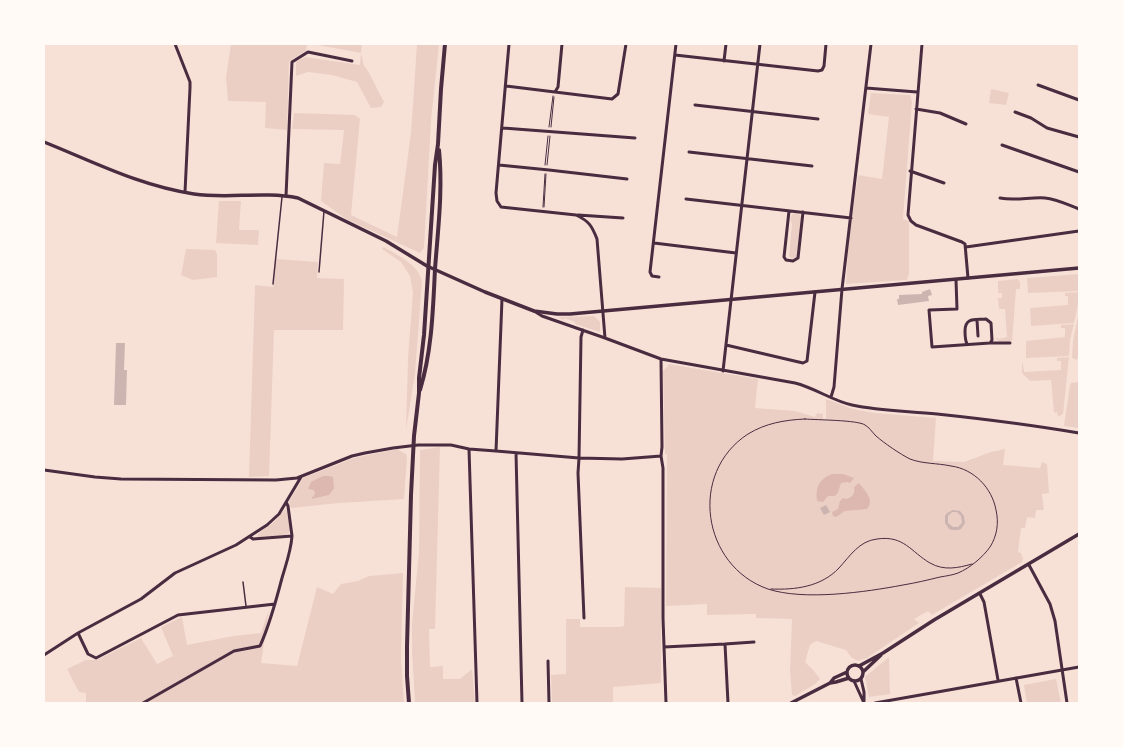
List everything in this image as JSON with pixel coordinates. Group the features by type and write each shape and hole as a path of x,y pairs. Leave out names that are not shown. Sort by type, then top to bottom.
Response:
{"main road":[{"path":"409,703 407,676 407,627 409,528 419,378 424,340 435,164 438,144 440,89 445,44"},
{"path":"419,393 424,379 429,342 435,270 440,198 440,165 438,144"}],"street":[{"path":"175,44 190,82 185,192"},
{"path":"509,44 503,128 496,193 497,201 501,207 622,218"},
{"path":"554,92 558,87 562,44"},
{"path":"506,86 612,99 618,94 626,44"},
{"path":"659,277 652,276 650,272 676,44"},
{"path":"724,61 726,44"},
{"path":"723,371 760,44"},
{"path":"675,55 820,71 824,66 826,44"},
{"path":"831,397 834,387 842,289 871,44"},
{"path":"922,44 907,210 911,221 916,225 962,242 966,247 968,278"},
{"path":"284,196 292,62 308,52 352,61"},
{"path":"1038,85 1079,100"},
{"path":"866,88 917,92"},
{"path":"695,105 818,119"},
{"path":"916,109 940,114 966,124"},
{"path":"1015,112 1031,118 1047,128 1079,137"},
{"path":"503,128 636,138"},
{"path":"44,142 138,181 185,192 204,195 284,196 298,198 386,241 435,270 502,299 534,310 557,314 731,300 1079,268"},
{"path":"1002,145 1079,172"},
{"path":"689,152 812,166"},
{"path":"499,165 627,179"},
{"path":"910,171 944,183"},
{"path":"1000,198 1045,198 1079,209"},
{"path":"686,199 851,218"},
{"path":"789,211 784,255 786,260 793,261 798,258 803,212"},
{"path":"576,215 586,220 593,229 597,239 605,338"},
{"path":"966,247 1079,231"},
{"path":"654,243 736,253"},
{"path":"956,280 957,308 929,310 932,347 967,344 1010,343"},
{"path":"726,345 807,362 815,292"},
{"path":"496,452 502,299"},
{"path":"534,310 542,316 661,359 795,383 807,386 850,404 873,409 937,414 1079,433"},
{"path":"550,319 557,314"},
{"path":"967,344 965,339 965,325 970,320 986,319 991,323 992,340 990,343"},
{"path":"977,320 978,336"},
{"path":"582,330 578,473 584,618"},
{"path":"661,359 661,456 663,468 664,647 666,703"},
{"path":"44,470 121,479 276,480 301,476 352,456 393,448 451,445 496,452 579,458 622,459 661,456"},
{"path":"469,449 477,703"},
{"path":"516,453 522,703"},
{"path":"44,655 78,633 140,599 175,573 250,537 279,514 301,476"},
{"path":"143,703 234,651 260,646 268,627 291,548 292,536 288,506 286,502"},
{"path":"791,703 847,672 851,666 859,666 882,653 934,620 1079,534"},
{"path":"250,537 253,539 292,536"},
{"path":"1029,564 1050,604 1055,621 1067,703"},
{"path":"980,594 984,602 998,680"},
{"path":"78,633 88,654 96,658 178,615 275,604"},
{"path":"664,647 754,642"},
{"path":"725,644 728,703"},
{"path":"864,703 864,692 860,679 863,672 882,653"},
{"path":"548,661 549,703"},
{"path":"859,666 863,672"},
{"path":"875,703 998,680 1079,667"},
{"path":"847,672 849,678 854,681 864,703"},
{"path":"830,682 836,682 849,678"},
{"path":"1016,678 1020,703"},
{"path":"854,681 860,679"}],"lane":[{"path":"273,284 284,196"},
{"path":"319,272 324,211"},
{"path":"243,582 246,608"}],"path":[{"path":"543,212 549,132 554,92"},
{"path":"790,420 856,422 866,425 880,439 911,459 924,463 953,466 967,471 979,479 991,494 995,504 997,524 996,534 989,548 972,564 958,573 873,590 799,595 788,594 767,588 742,574 731,564 717,541 712,525 710,499 715,476 728,452 739,441 770,423 790,420"},
{"path":"767,588 793,589 806,587 818,582 829,577 838,569 856,548 868,541 877,539 897,540 908,545 931,564 941,567 960,568 972,564"}],"shaded area":[{"path":"231,44 307,44 306,51 289,61 287,130 265,128 266,102 228,101 226,78"},
{"path":"312,44 362,44 361,53"},
{"path":"417,44 439,44 431,121 424,248 420,253 346,219 321,201 324,163 340,164 344,130 292,129 294,113 355,115 360,119 351,215 397,237 411,133"},
{"path":"361,53 364,66 384,102 381,107 371,108 357,82 332,75 308,72 296,76 296,62 305,57 360,65"},
{"path":"991,89 1009,93 1006,105 989,103"},
{"path":"871,93 910,95 912,102 903,219 909,221 909,273 907,280 846,284 849,236 858,175 882,179 889,117 868,114"},
{"path":"219,201 241,201 239,230 259,230 258,245 216,243"},
{"path":"796,213 800,215 801,218 797,257 792,259 789,256 792,224 790,218 792,214"},
{"path":"384,247 412,265 417,270 422,282 415,373 406,430 408,358 413,292 410,276 401,262 382,249"},
{"path":"186,249 215,250 217,254 217,277 193,280 181,275"},
{"path":"275,259 318,262 317,278 344,279 343,330 274,330 269,476 249,477 255,285 273,287"},
{"path":"1079,274 1079,291 1028,293 1027,278"},
{"path":"1018,279 1020,289 1016,289 1012,342 1000,342 995,338 998,339 1007,337 1005,309 999,309 998,298 1002,298 1002,293 998,293 998,281"},
{"path":"1078,292 1078,305 1074,323 1031,326 1030,308 1068,305 1068,296 1065,296 1065,293"},
{"path":"1079,311 1079,358 1077,358 1077,360 1072,358 1073,341"},
{"path":"594,316 600,322 600,332 558,317"},
{"path":"1074,324 1070,340 1069,356 1026,358 1026,341 1065,337 1065,328 1061,328 1061,325"},
{"path":"1069,357 1063,414 1058,417 1057,412 1054,413 1051,380 1030,381 1022,373 1022,364 1024,372 1061,370 1061,361 1057,361 1057,358"},
{"path":"668,364 758,379 755,408 795,411 815,417 817,413 823,414 823,419 826,420 826,399 853,409 875,413 936,418 933,461 964,462 991,452 1005,449 1003,465 1040,468 1042,462 1047,464 1049,493 1042,494 1044,510 1036,510 1035,518 1027,517 1025,528 1021,528 1018,552 1021,553 1023,559 1022,562 932,615 928,611 914,619 919,623 867,658 858,661 851,657 846,650 816,641 810,645 805,662 820,679 815,684 795,696 792,695 790,671 792,619 756,618 756,614 707,615 707,604 666,606 667,454 665,454 663,371"},
{"path":"1079,382 1079,428 1064,426 1070,385 1071,383"},
{"path":"440,447 435,629 429,629 430,667 443,666 443,679 460,679 472,669 475,703 415,703 412,623 419,552 420,450"},
{"path":"397,449 406,454 407,458 404,499 291,508 289,502 303,478 354,458"},
{"path":"832,474 843,474 854,478 850,483 841,483 835,496 828,496 823,502 817,501 817,488 819,484 824,478"},
{"path":"323,476 333,477 334,488 329,495 311,499 315,494 314,490 308,489 311,482"},
{"path":"859,483 870,499 867,509 845,511 836,517 833,516 832,512 838,509 840,501 843,498 846,499 852,496 854,493 854,487"},
{"path":"286,508 290,529 289,533 285,535 257,537 258,534 274,522"},
{"path":"403,573 401,659 404,703 86,703 86,693 79,692 67,669 86,660 97,660 141,638 157,664 173,656 161,627 182,617 187,645 234,636 261,633 269,609 261,663 297,666 317,587 333,594 341,584 358,581 369,576"},
{"path":"625,587 661,588 661,683 613,687 613,703 552,703 551,675 566,674 566,619 580,619 580,627 624,626"},
{"path":"889,657 890,694 869,697 865,677"},
{"path":"1056,679 1061,703 1027,703 1024,685"}],"building":[{"path":"930,289 932,295 928,296 929,301 898,305 897,299 899,299 899,295 922,294 922,292"},
{"path":"116,343 125,343 124,370 127,370 126,405 114,405"},
{"path":"826,505 830,512 824,515 820,508"},
{"path":"953,510 960,511 964,516 965,523 961,529 949,529 945,523 945,516","holes":["952,512 957,512 961,516 962,523 958,527 953,527 948,523 948,516"]}]}
